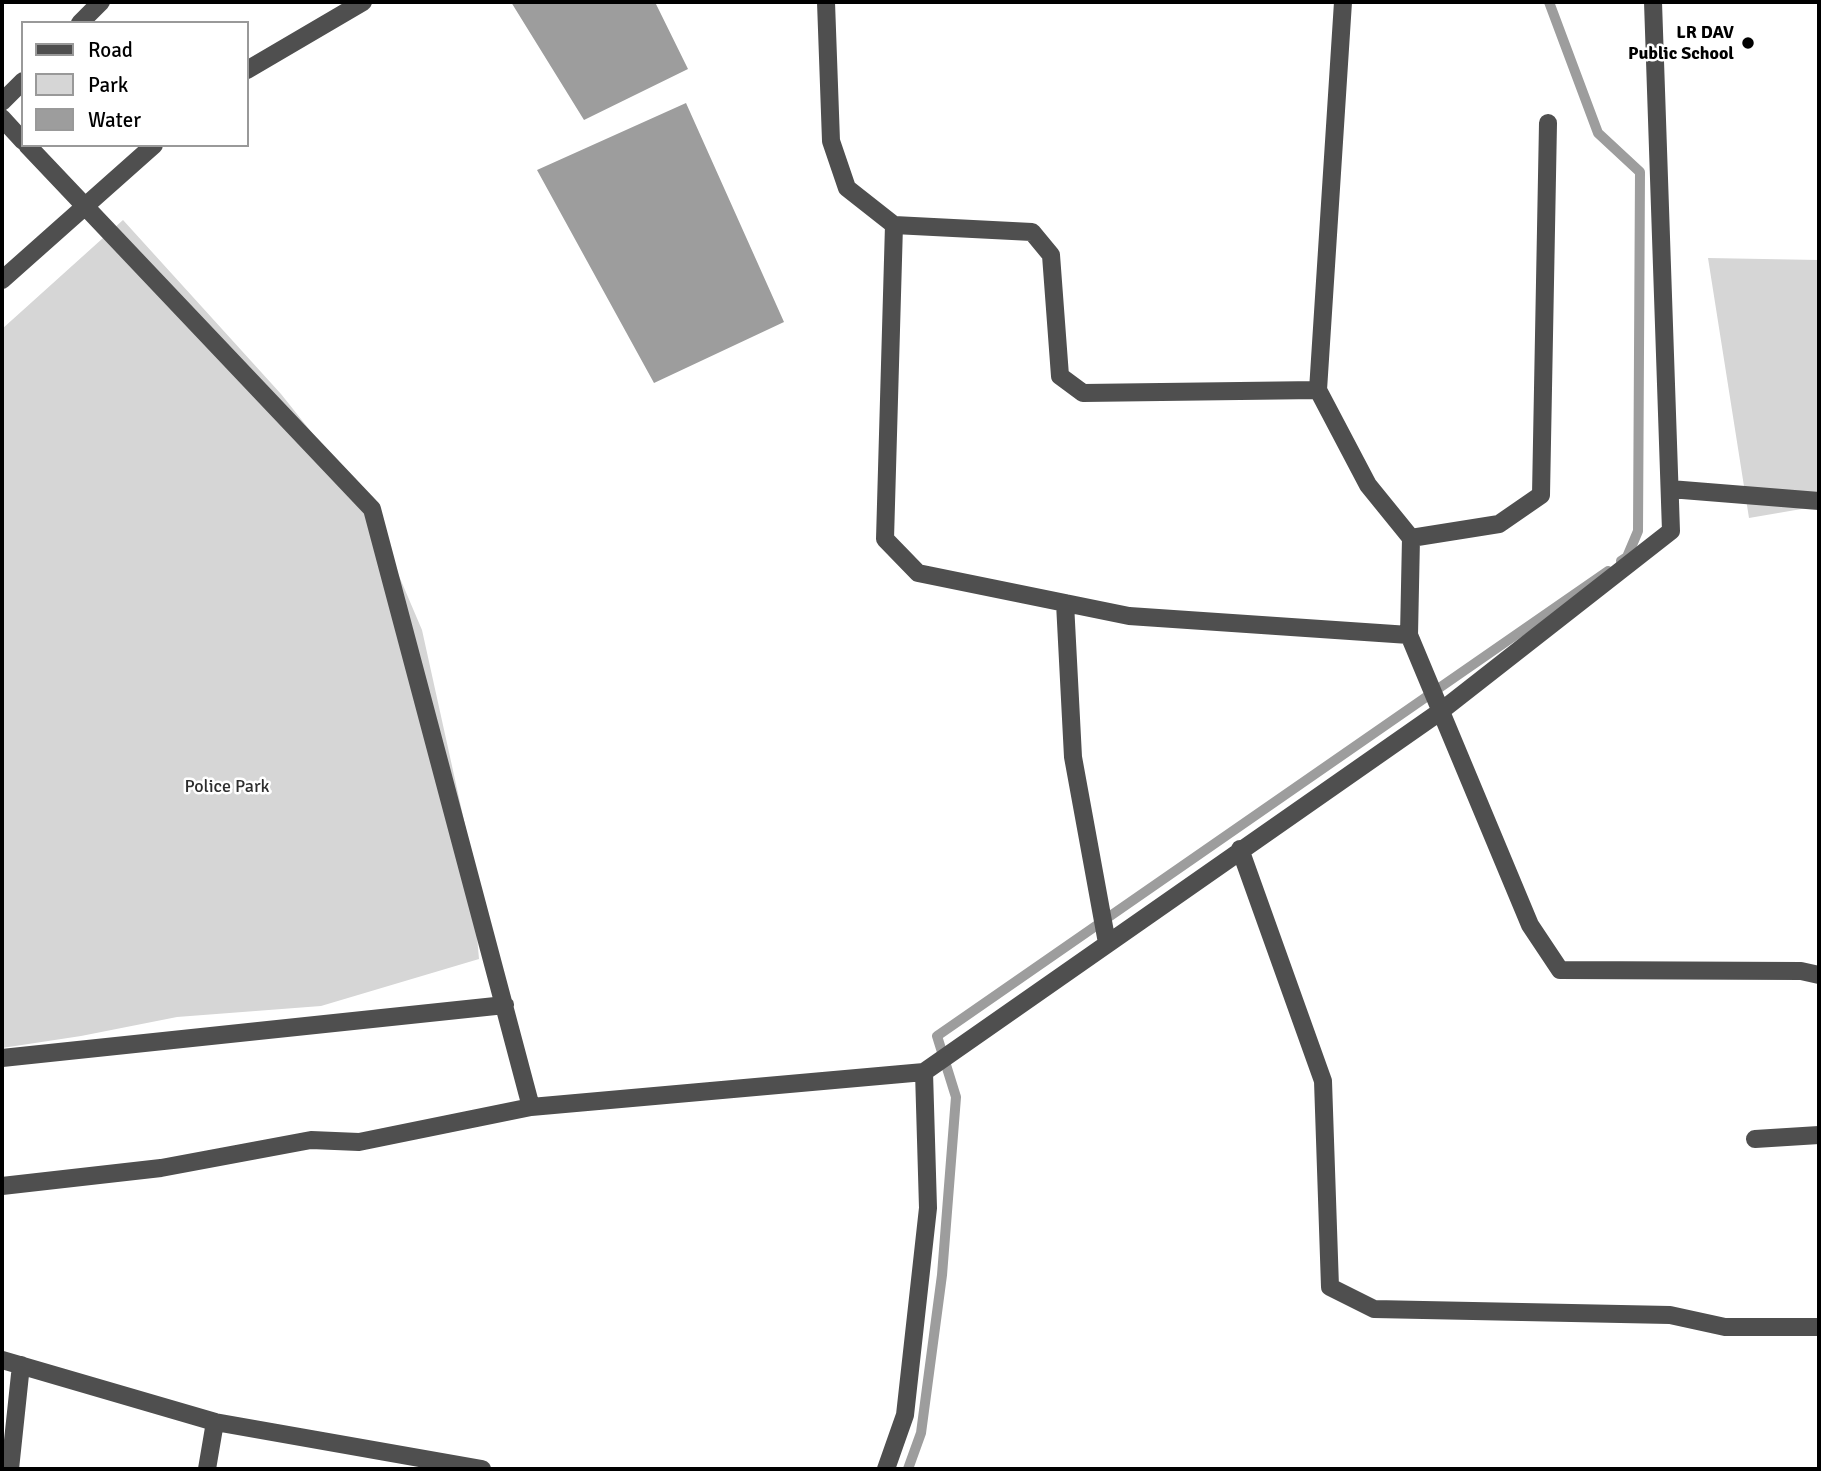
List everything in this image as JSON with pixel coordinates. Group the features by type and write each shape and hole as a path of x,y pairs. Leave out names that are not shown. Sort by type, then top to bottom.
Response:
{"street":[{"path":"82,21 101,2"},
{"path":"248,69 363,2"},
{"path":"826,2 831,141 848,188 894,225 1032,232 1051,255 1060,376 1083,393 1318,390"},
{"path":"1343,2 1318,390 1368,485 1411,538 1409,635 1530,925 1560,970 1801,971 1819,975"},
{"path":"2,1186 161,1168 311,1140 359,1142 531,1107 924,1072 1441,711 1671,531 1653,2"},
{"path":"2,102 21,83"},
{"path":"2,118 21,139"},
{"path":"1411,538 1499,524 1541,495 1548,124"},
{"path":"29,147 372,509 531,1107"},
{"path":"2,281 152,147"},
{"path":"894,225 885,539 918,573 1129,616 1409,635"},
{"path":"1670,489 1819,501"},
{"path":"1065,603 1073,757 1107,943"},
{"path":"1240,849 1323,1081 1330,1287 1374,1308 1670,1315 1725,1326 1819,1327"},
{"path":"2,1058 505,1005"},
{"path":"886,1469 905,1415 928,1208 924,1072"},
{"path":"1755,1139 1819,1135"},
{"path":"2,1360 215,1422 482,1469"},
{"path":"10,1469 21,1365"},
{"path":"207,1469 215,1422"}],"green space":[{"name":"Police Park","path":"123,220 281,394 368,503 422,630 469,843 479,959 321,1006 177,1017 2,1048 2,329"},
{"path":"1708,258 1819,260 1819,506 1749,518"}],"water":[{"path":"511,2 655,2 688,69 584,120"},
{"path":"686,103 784,322 654,383 537,170"}],"waterway":[{"path":"1549,2 1598,133 1640,172 1638,531 1627,557 1621,561"},
{"path":"908,1469 921,1433 942,1275 956,1097 937,1036 1608,571"}],"place":[{"name":"LR DAV Public School","path":"1748,43"}]}
